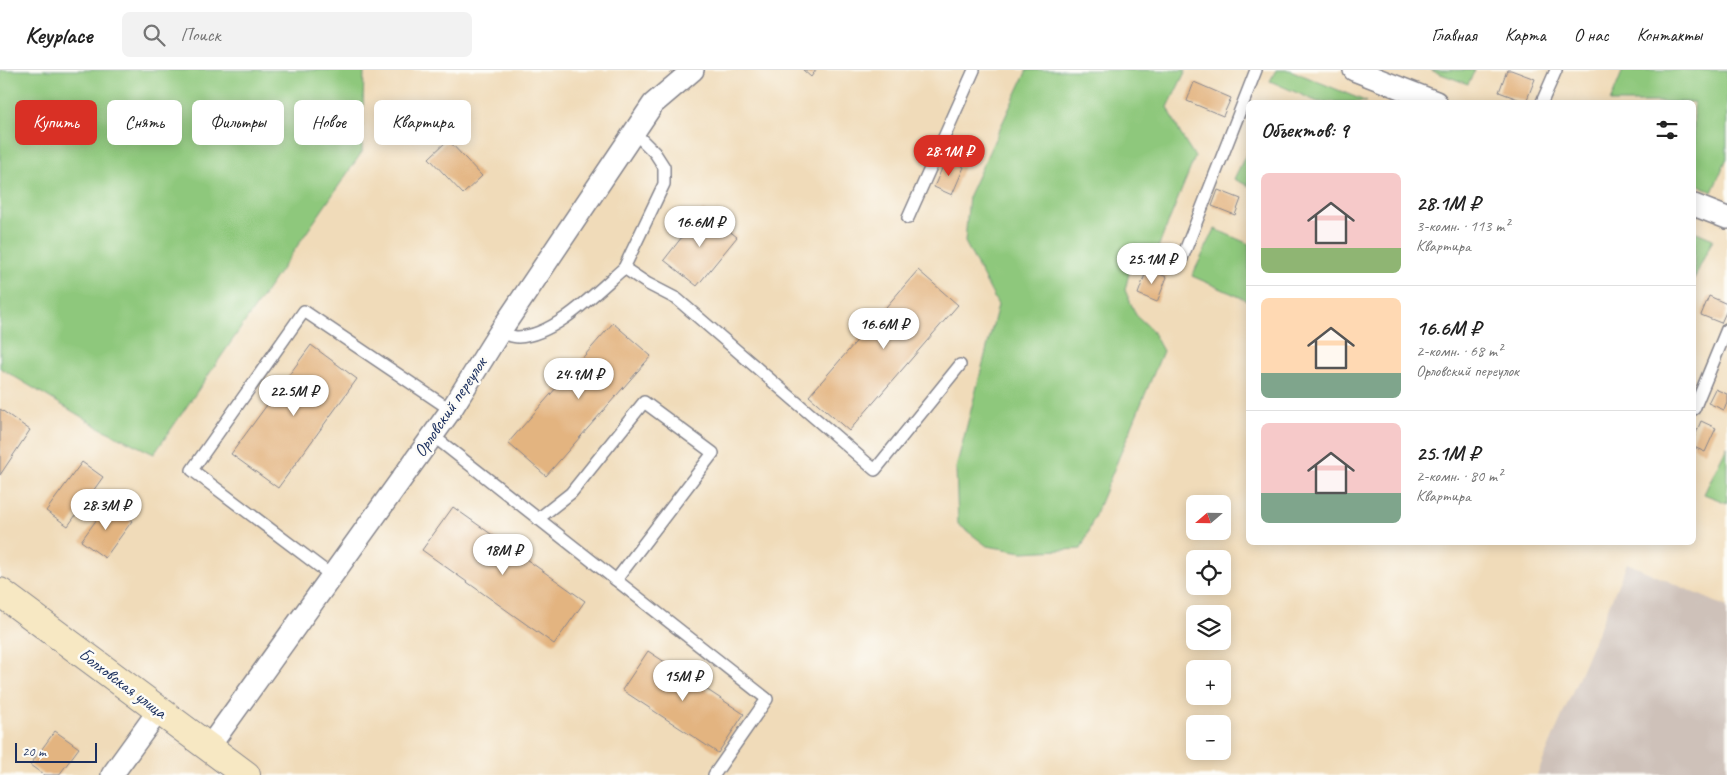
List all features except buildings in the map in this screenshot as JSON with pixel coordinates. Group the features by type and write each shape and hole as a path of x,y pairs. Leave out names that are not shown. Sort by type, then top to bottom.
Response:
{"main road":[{"name":"Болховская улица","path":"0,592 246,775"}],"street":[{"name":"Орловский переулок","path":"209,747 451,410 499,333 653,104 693,70"},
{"path":"1354,70 1431,100"},
{"path":"1696,206 1727,218"},
{"path":"112,775 159,710"}],"lane":[{"path":"908,218 974,70"},
{"path":"1181,260 1256,70"},
{"path":"1543,100 1556,70"},
{"path":"499,333 516,337 533,334 558,324 624,268 664,184 664,167 655,153 634,132"},
{"path":"624,268 648,284 677,299 875,470 960,365"},
{"path":"332,576 192,470 304,311 451,410"},
{"path":"1696,404 1727,329"},
{"path":"538,519 570,494 644,402 713,453 616,580"},
{"path":"432,435 767,699 714,775"}],"shaded area":[{"path":"1627,563 1727,607 1727,775 1537,775"}],"green space":[{"path":"0,70 364,70 363,100 294,100 294,145 362,145 362,152 154,454 102,429 0,368"},
{"path":"1027,70 1186,70 1168,107 1180,133 1195,157 1155,255 1132,261 1125,290 1136,315 1151,329 1163,351 1081,549 1022,552 987,546 958,524 956,468 998,305 965,242 969,195"},
{"path":"1276,70 1290,70 1362,100 1313,100 1270,81"},
{"path":"1430,70 1475,70 1468,84"},
{"path":"1623,70 1727,70 1727,158 1712,192 1696,183 1696,100 1611,100"},
{"path":"1246,154 1246,185 1234,179"},
{"path":"1215,229 1246,243 1246,300 1192,276"},
{"path":"1696,232 1713,239 1696,275"},
{"path":"1727,446 1727,503 1704,494"}]}
